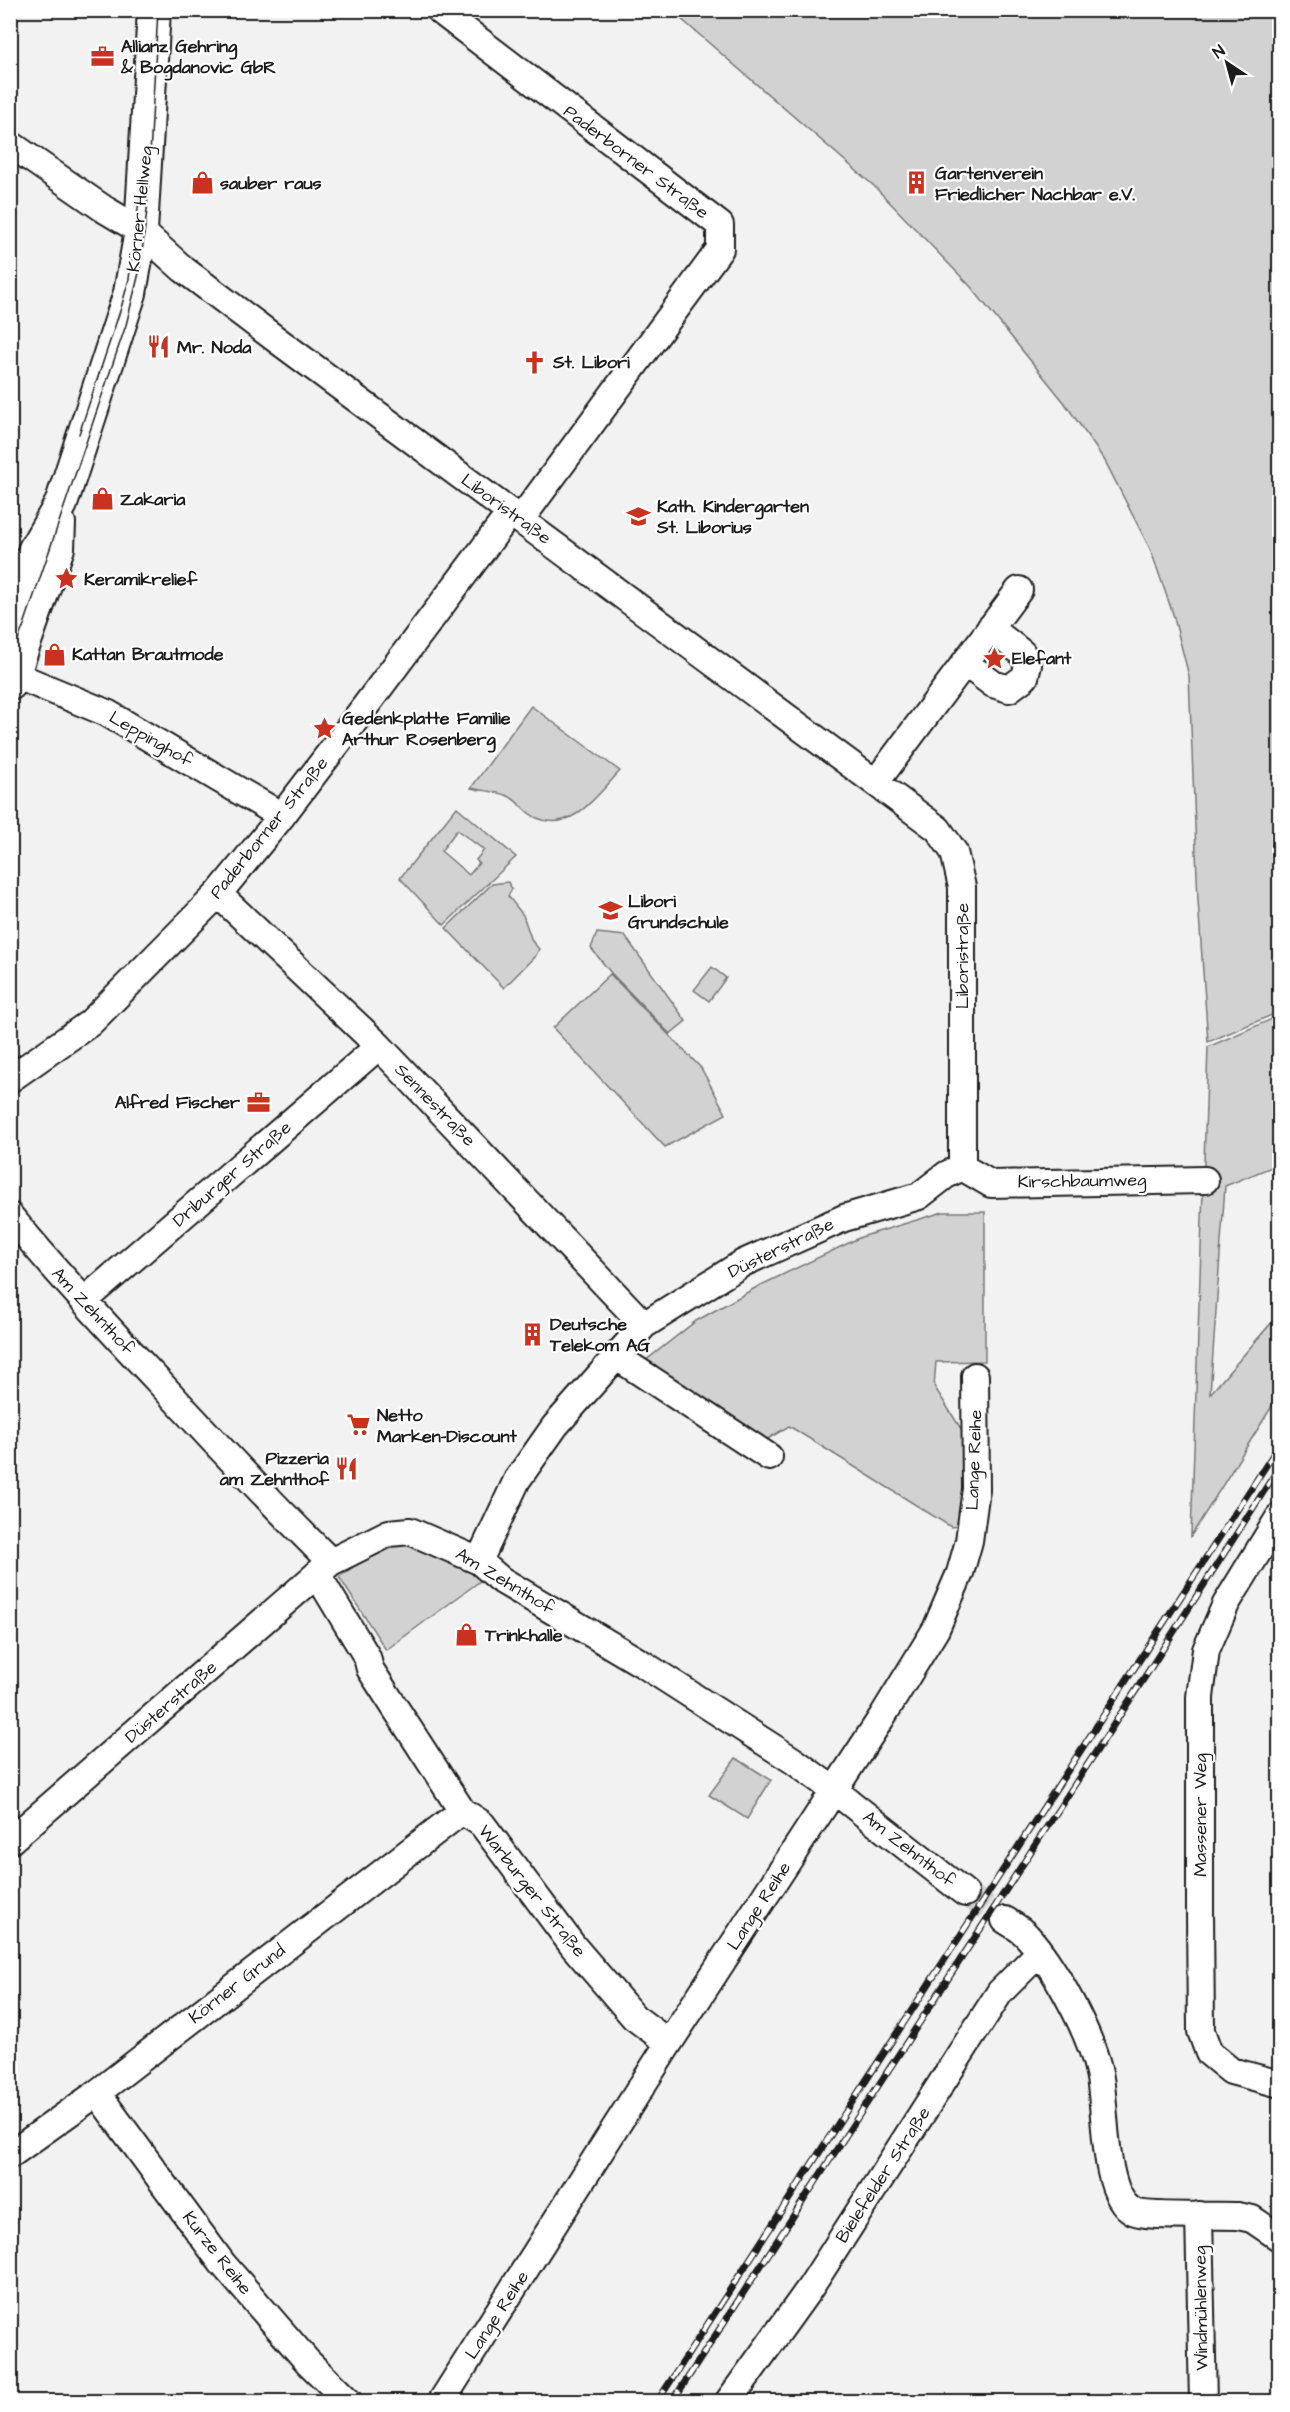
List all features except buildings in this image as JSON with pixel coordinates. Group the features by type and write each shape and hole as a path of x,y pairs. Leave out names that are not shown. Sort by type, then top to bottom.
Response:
{"main road":[{"name":"Körner Hellweg","path":"10,611 35,549 61,504 130,293 141,231 154,10"},
{"name":"Körner Hellweg","path":"13,680 58,548 61,504"}],"street":[{"name":"Paderborner Straße","path":"10,1079 90,1023 218,894 282,816 720,249 720,225 439,10"},
{"name":"Liboristraße","path":"10,144 104,209 141,231 183,269 938,829 954,852 962,887 962,1167"},
{"path":"876,782 1019,590"},
{"path":"965,663 993,684 1009,688 1025,677 1028,665 1022,653 990,628"},
{"name":"Leppinghof","path":"13,680 107,712 282,816"},
{"name":"Sennestraße","path":"218,894 380,1046 644,1324"},
{"name":"Driburger Straße","path":"84,1302 380,1046"},
{"name":"Kirschbaumweg","path":"962,1167 991,1184 1205,1180"},
{"name":"Düsterstraße","path":"479,1561 517,1480 555,1426 644,1324 743,1263 844,1218 919,1196 946,1175 962,1167"},
{"name":"Am Zehnthof","path":"10,1216 84,1302 253,1485 324,1568 389,1533 410,1531 479,1561 501,1580 646,1666 794,1761 965,1893"},
{"path":"617,1357 769,1457"},
{"name":"Lange Reihe","path":"441,2402 669,2043 835,1791 936,1629 960,1574 968,1549 976,1489 975,1376"},
{"name":"Massener Weg","path":"1280,1516 1217,1622 1206,1650 1202,1673 1200,1968 1201,2031 1209,2053 1231,2071 1280,2084"},
{"name":"Düsterstraße","path":"10,1841 324,1568"},
{"name":"Warburger Straße","path":"324,1568 367,1657 370,1670 462,1811 482,1824 573,1946 634,2017 669,2043"},
{"name":"Körner Grund","path":"10,2155 96,2093 462,1811"},
{"path":"1005,1920 1026,1935 1058,1979 1099,2071 1111,2177 1120,2199 1134,2212 1238,2216 1252,2219 1280,2238"},
{"name":"Bielefelder Straße","path":"728,2402 810,2288 1000,1992 1040,1952"},
{"name":"Kurze Reihe","path":"96,2093 227,2269 308,2362 349,2402"},
{"name":"Windmühlenweg","path":"1199,2215 1203,2402"}],"shaded area":[{"path":"672,11 1279,11 1279,1012 1208,1042 1198,901 1189,676 1173,614 1151,551 1105,461 1064,402 971,287 874,186"},
{"path":"531,706 620,771 584,809 562,820 550,821 537,818 508,796 471,788"},
{"path":"457,807 516,857 444,925 400,878","holes":["457,830 484,850 476,860 479,863 469,875 441,851"]},
{"path":"508,882 512,889 508,896 523,915 532,941 539,949 504,988 446,928 492,884"},
{"path":"597,933 625,936 686,1021 670,1034 611,973 591,948"},
{"path":"712,967 726,978 709,1001 694,990"},
{"path":"610,974 701,1068 726,1114 665,1147 553,1028"},
{"path":"1279,1016 1279,1164 1225,1186 1210,1394 1279,1314 1279,1395 1191,1536 1208,1047"},
{"path":"943,1212 985,1212 985,1361 936,1362 934,1386 963,1432 963,1490 957,1526 951,1527 789,1426 766,1440 645,1361 696,1321 757,1287 861,1237"},
{"path":"414,1543 487,1576 386,1650 339,1577 383,1546"},
{"path":"736,1758 771,1780 747,1819 709,1795"}],"tunnel":[{"path":"965,1893 1005,1920"}],"tram line":[{"path":"10,659 24,625 126,325 140,269 147,210 158,10"},
{"path":"79,434 129,279 140,193"}],"railway":[{"path":"657,2402 1280,1444"},
{"path":"672,2402 1280,1466"}],"place":[{"name":"Allianz Gehring & Bogdanovic GbR","path":"103,56"},
{"name":"sauber raus","path":"202,183"},
{"name":"Gartenverein Friedlicher Nachbar e.V.","path":"917,183"},
{"name":"Mr. Noda","path":"159,347"},
{"name":"St. Libori","path":"535,362"},
{"name":"Zakaria","path":"102,499"},
{"name":"Kath. Kindergarten St. Liborius","path":"639,516"},
{"name":"Keramikrelief","path":"66,579"},
{"name":"Kattan Brautmode","path":"54,654"},
{"name":"Elefant","path":"994,658"},
{"name":"Gedenkplatte Familie Arthur Rosenberg","path":"324,728"},
{"name":"Libori Grundschule","path":"610,911"},
{"name":"Alfred Fischer","path":"258,1102"},
{"name":"Deutsche Telekom AG","path":"532,1334"},
{"name":"Netto Marken-Discount","path":"359,1425"},
{"name":"Pizzeria am Zehnthof","path":"347,1468"},
{"name":"Trinkhalle","path":"467,1635"}]}
